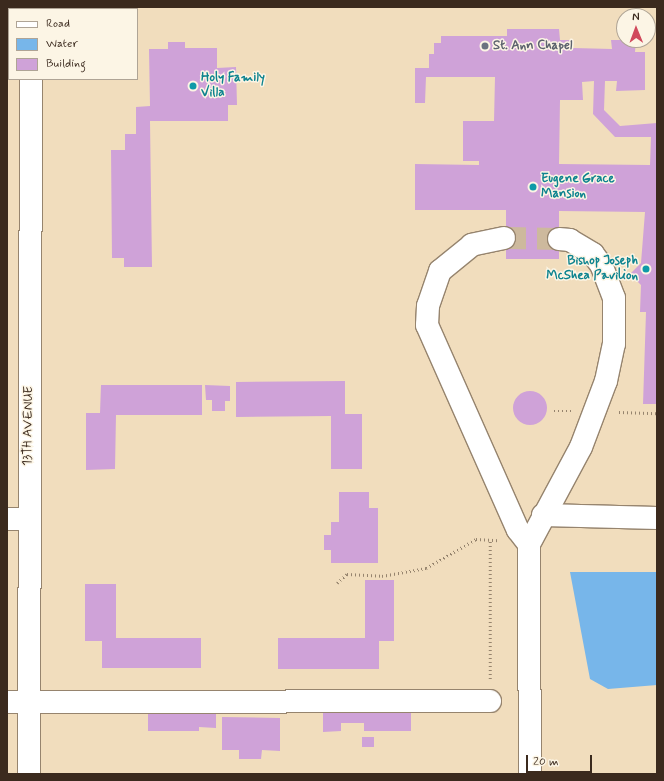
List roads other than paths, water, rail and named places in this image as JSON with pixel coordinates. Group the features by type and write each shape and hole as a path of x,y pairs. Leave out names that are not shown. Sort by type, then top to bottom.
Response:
{"street":[{"name":"13TH AVENUE","path":"29,774 29,702 17,519 31,80"},
{"path":"504,238 472,245 458,253 440,271 433,288 427,325 515,522 528,544"},
{"path":"530,774 528,544 581,447 606,381 615,317 614,298 602,266 593,254 570,240 560,239"},
{"path":"543,515 657,518"},
{"path":"7,702 490,701"}],"water":[{"path":"570,572 657,572 657,685 608,689 590,679"}],"tunnel":[{"path":"504,238 559,239"}],"place":[{"name":"St. Ann Chapel","path":"485,46"},
{"name":"Holy Family Villa","path":"193,86"},
{"name":"Eugene Grace Mansion","path":"533,187"},
{"name":"Bishop Joseph McShea Pavilion","path":"646,269"}]}
